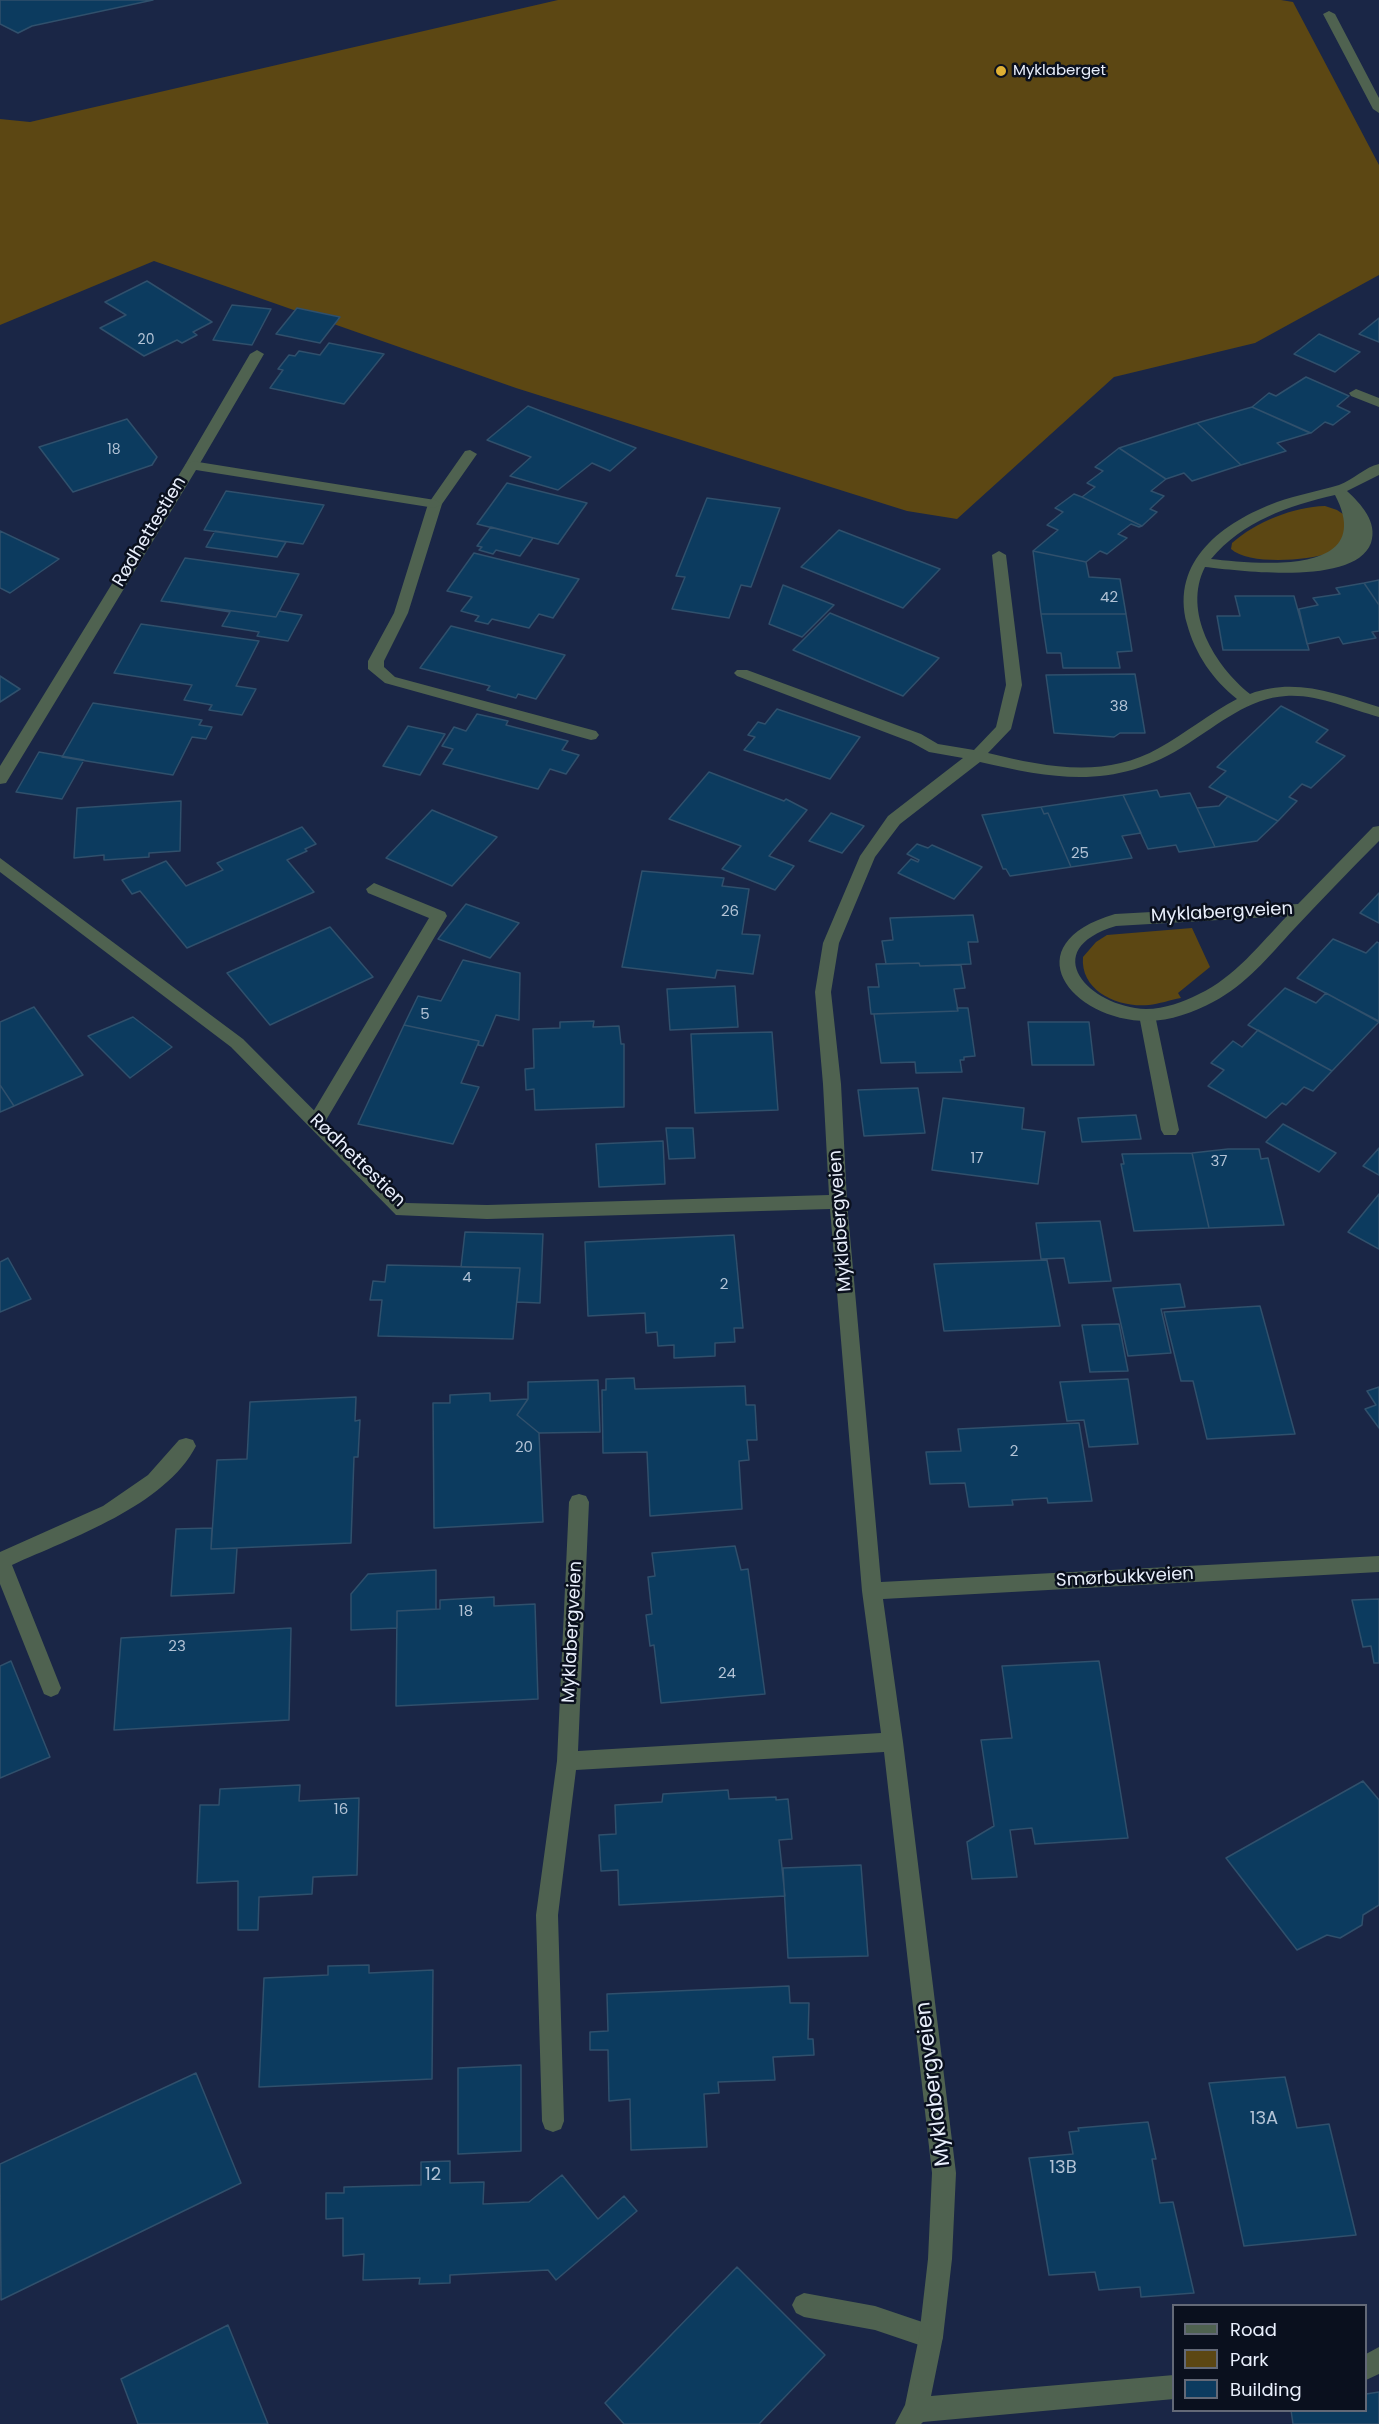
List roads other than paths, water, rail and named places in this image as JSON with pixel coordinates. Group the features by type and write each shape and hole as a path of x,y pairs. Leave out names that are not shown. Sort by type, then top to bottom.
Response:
{"street":[{"path":"1329,14 1379,109"},
{"path":"192,465 256,354"},
{"path":"1356,393 1379,403"},
{"path":"470,454 435,504 401,613 376,661 376,669 390,680 591,735"},
{"name":"Rødhettestien","path":"0,779 192,465 435,504"},
{"path":"1248,700 1228,685 1210,664 1197,639 1187,594 1200,562 1229,531 1263,512 1308,497 1339,491 1368,478 1379,468"},
{"path":"1200,562 1249,568 1300,568 1334,563 1357,554 1366,541 1365,521 1361,511 1339,491"},
{"name":"Myklabergveien","path":"912,2417 931,2337 940,2259 944,2173 893,1742 872,1591 838,1202 832,1084 823,992 831,943 868,856 894,820 934,786 977,756 1003,729 1014,685 999,555"},
{"path":"742,673 916,738 934,748 1055,773 1086,774 1123,769 1154,757 1248,700 1286,691 1319,696 1379,712"},
{"name":"Myklabergveien","path":"1303,909 1115,920 1087,930 1070,948 1065,964 1069,978 1086,996 1112,1010 1147,1015 1177,1010 1223,989 1303,909 1379,831"},
{"name":"Rødhettestien","path":"0,864 237,1043 402,1210 487,1212 838,1202"},
{"path":"316,1122 439,916 374,889"},
{"path":"1147,1015 1170,1130"},
{"path":"51,1688 1,1561 110,1512 155,1481 186,1446"},
{"name":"Myklabergveien","path":"553,2121 547,1915 567,1761 579,1502"},
{"name":"Smørbukkveien","path":"872,1591 1379,1564"},
{"path":"567,1761 893,1742"},
{"path":"804,2305 875,2318 931,2337"},
{"path":"912,2417 1172,2387"}],"place":[{"name":"Myklaberget","path":"1001,71"}]}
